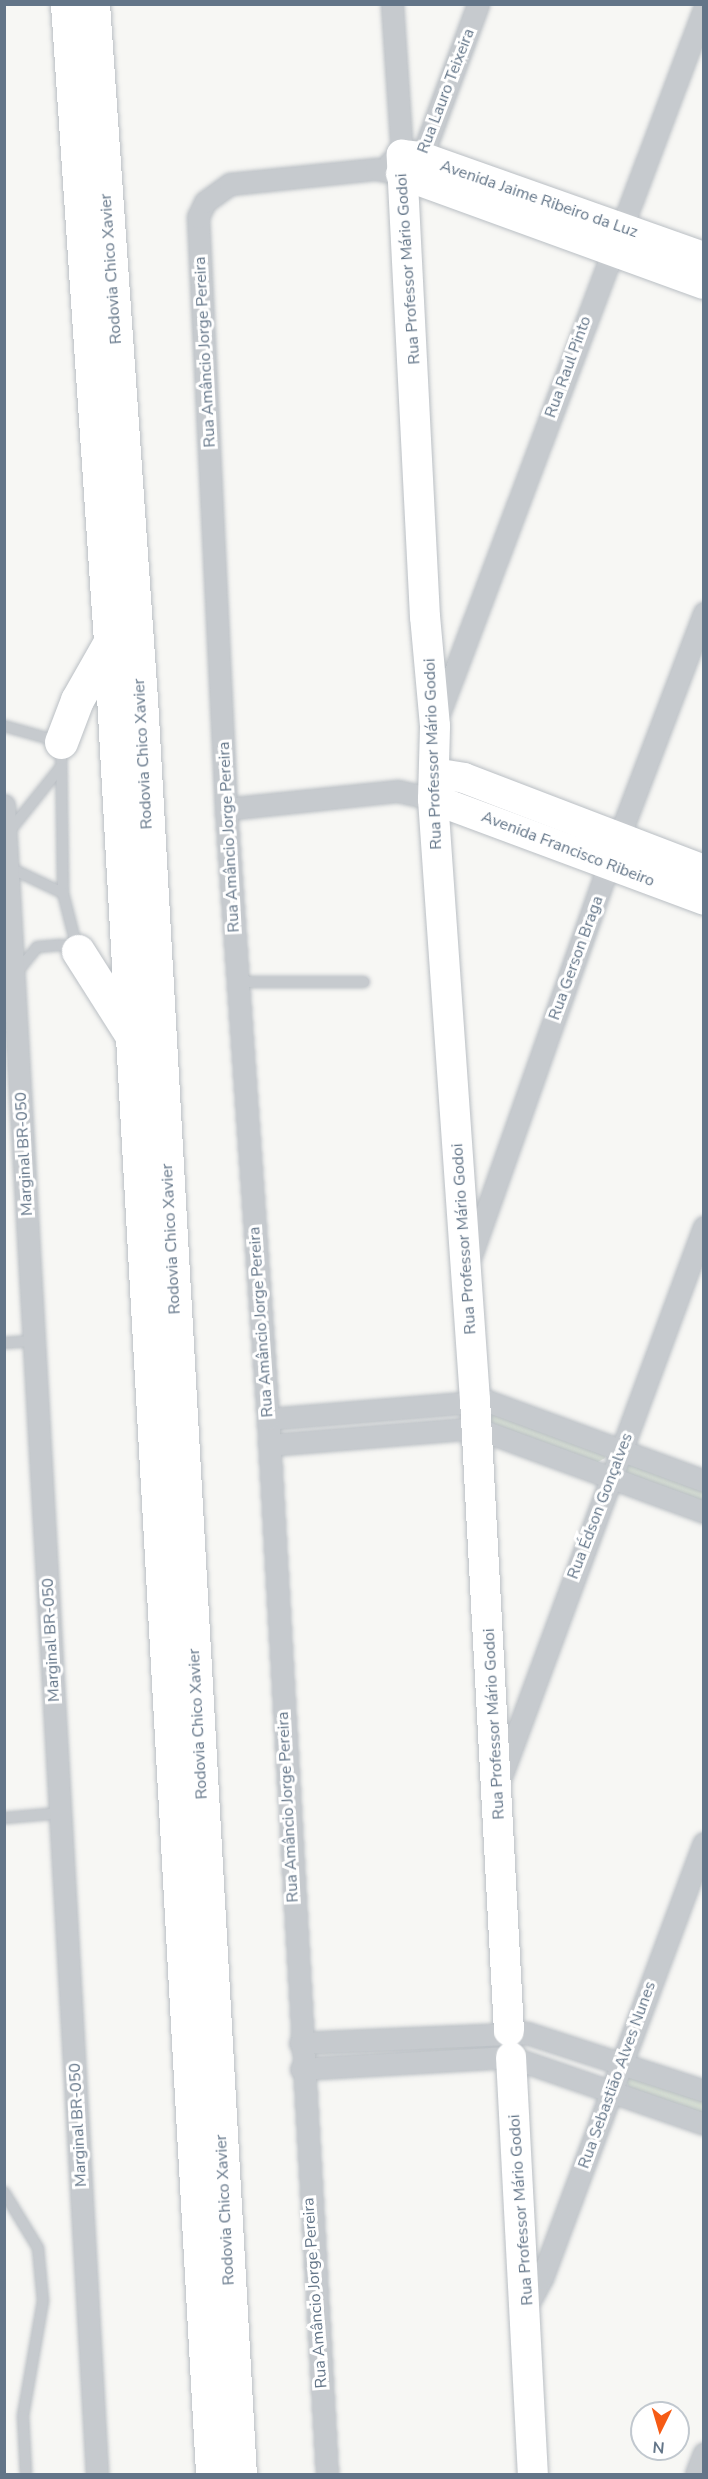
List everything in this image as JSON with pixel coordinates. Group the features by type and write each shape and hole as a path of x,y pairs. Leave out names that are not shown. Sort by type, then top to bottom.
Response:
{"highway":[{"name":"Rodovia Chico Xavier","path":"67,4 110,642 212,2475"},
{"name":"Rodovia Chico Xavier","path":"93,4 141,699 240,2475"},
{"path":"61,755 77,700 110,642"},
{"path":"78,951 131,1035"}],"street":[{"name":"Rua Professor Mário Godoi","path":"392,4 435,726 433,786 476,1414 498,1785 510,2044 527,2306 533,2475"},
{"name":"Rua Lauro Teixeira","path":"403,166 478,4"},
{"name":"Rua Raul Pinto","path":"435,726 616,238 704,9"},
{"name":"Avenida Jaime Ribeiro da Luz","path":"230,184 403,166 616,238 704,257"},
{"name":"Rua Amâncio Jorge Pereira","path":"230,184 205,202 198,217 226,809 268,1419 301,2069 327,2475"},
{"name":"Avenida Jaime Ribeiro da Luz","path":"616,238 704,284"},
{"name":"Rua Gerson Braga","path":"465,1270 608,866 704,613"},
{"name":"Avenida Francisco Ribeiro","path":"433,786 464,778 704,870"},
{"path":"226,809 433,786"},
{"name":"Avenida Francisco Ribeiro","path":"433,786 608,866 704,900"},
{"name":"Marginal BR-050","path":"4,805 97,2475"},
{"name":"Rua Édson Gonçalves","path":"498,1785 608,1478 704,1227"},
{"path":"269,1445 476,1414 497,1402 620,1451 704,1481"},
{"path":"268,1419 476,1414 608,1478 704,1512"},
{"name":"Rua Sebastião Alves Nunes","path":"527,2306 542,2278 704,1843"},
{"path":"301,2069 510,2044 527,2033 622,2062 704,2091"},
{"path":"300,2043 510,2044 612,2093 704,2124"},
{"path":"696,2475 704,2453"}],"lane":[{"path":"4,726 61,755"},
{"path":"6,835 61,755"},
{"path":"61,755 63,892 78,951"},
{"path":"6,866 63,892"},
{"path":"14,976 37,947 61,945 78,951"},
{"path":"238,981 364,982"},
{"path":"4,1343 35,1341"},
{"path":"4,1818 61,1813"},
{"path":"4,2192 38,2248 43,2301 23,2416 26,2475"}],"shaded area":[{"path":"489,1410 604,1452 605,1458 596,1463 489,1424"},
{"path":"628,1464 703,1488 703,1505 625,1474"},
{"path":"630,2076 703,2099 703,2116 630,2090 625,2079"}]}
